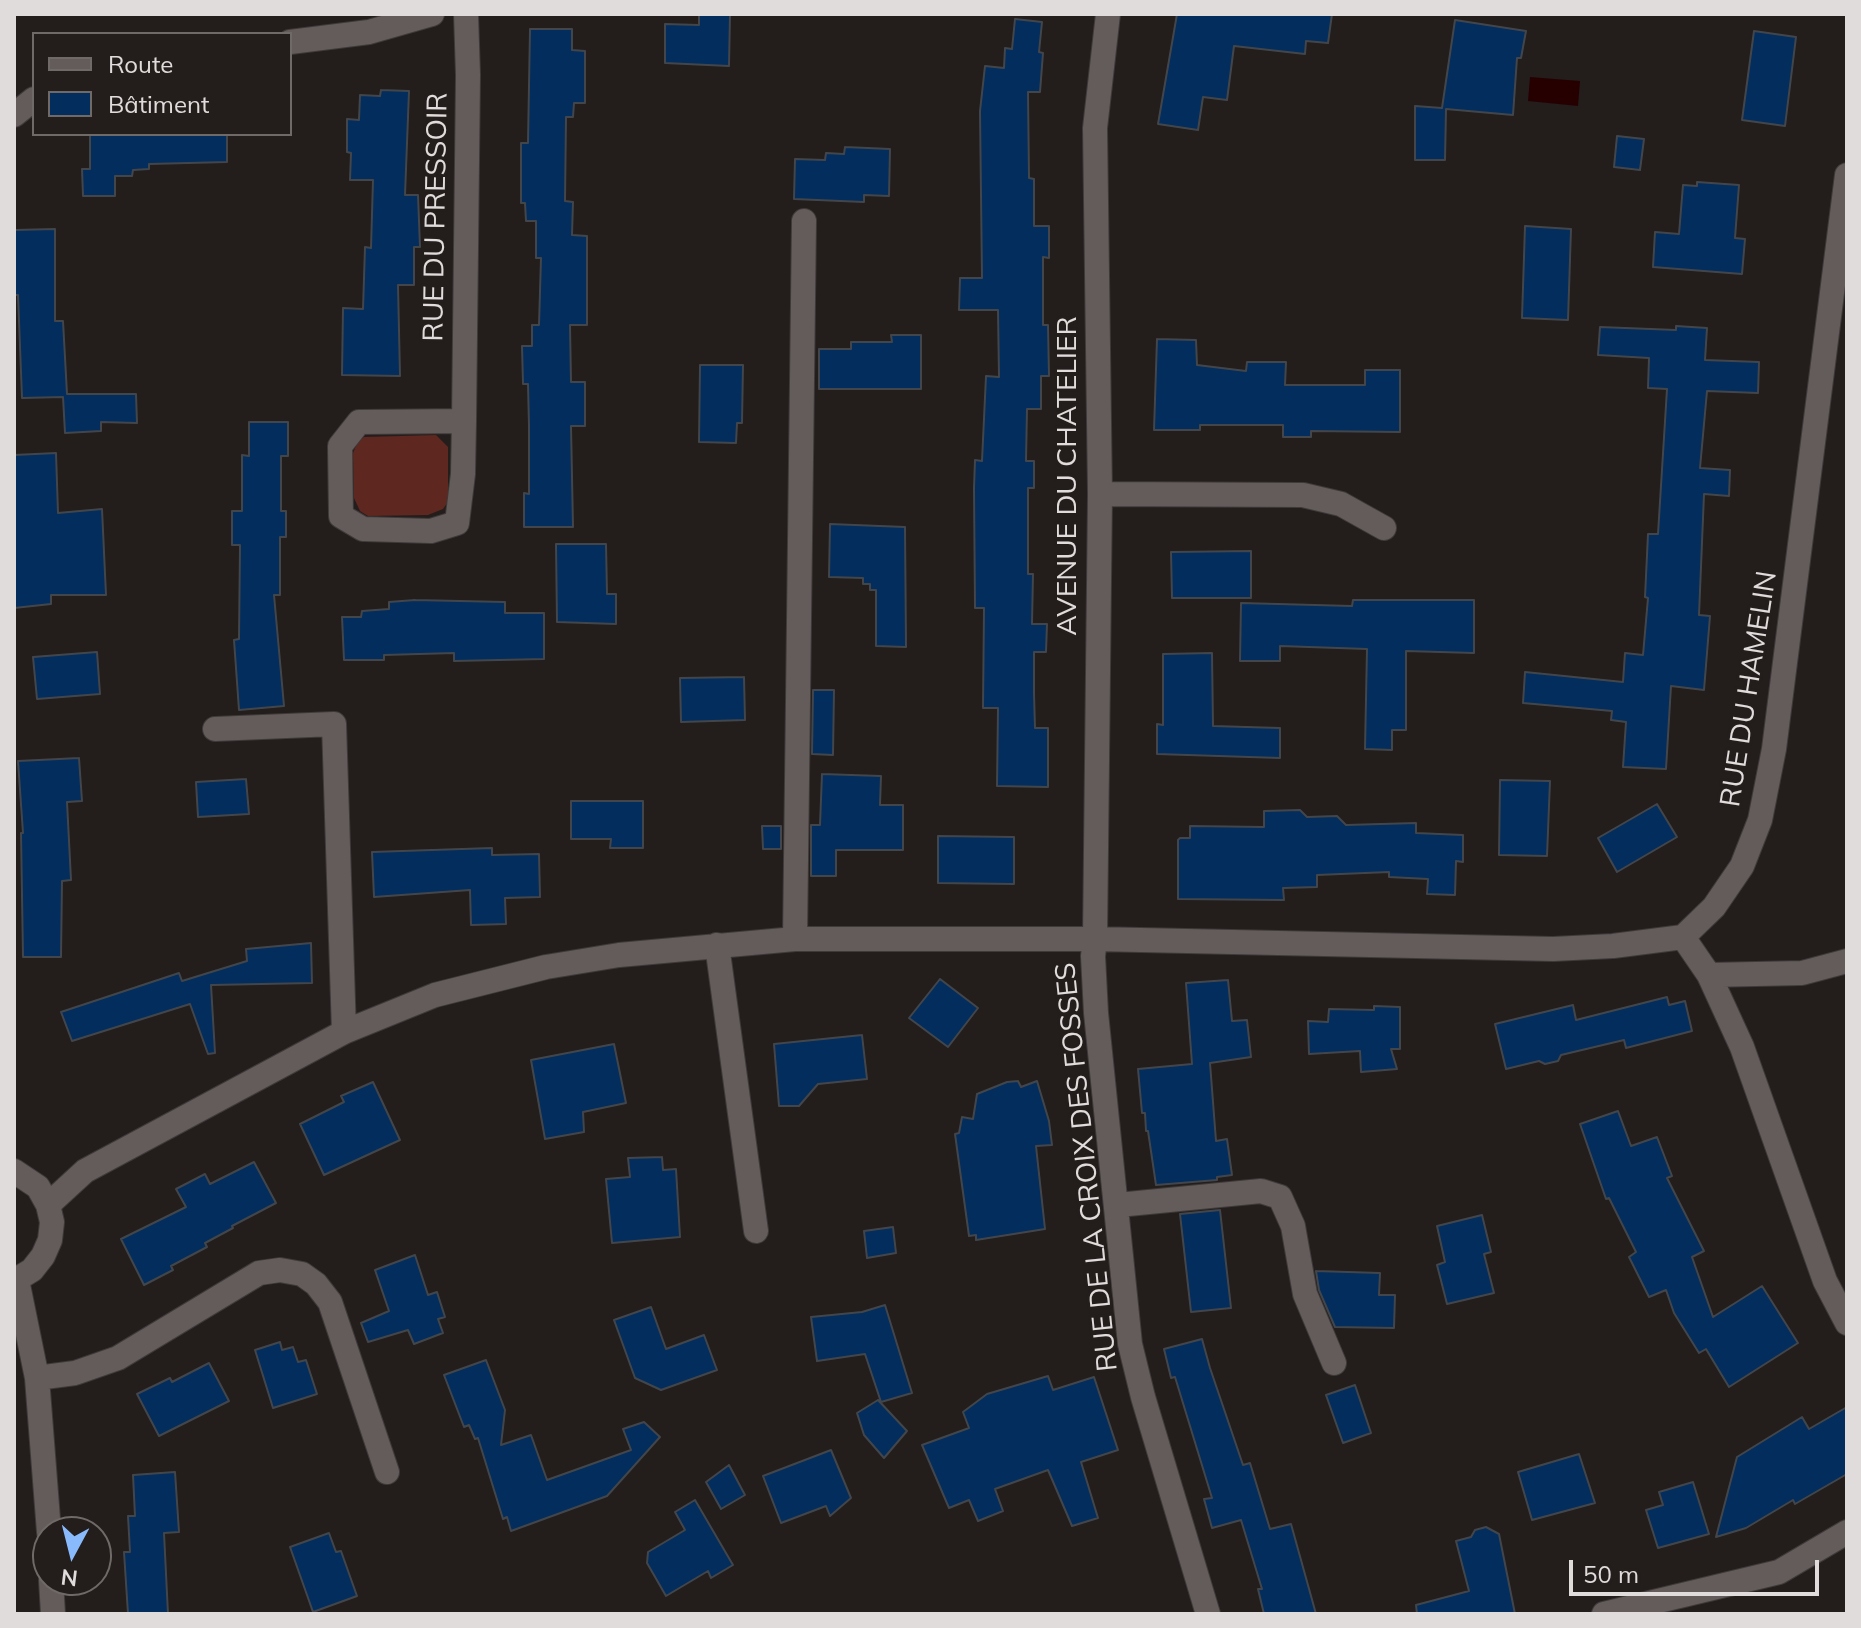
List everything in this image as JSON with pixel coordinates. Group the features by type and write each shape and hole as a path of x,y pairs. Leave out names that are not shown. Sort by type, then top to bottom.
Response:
{"street":[{"path":"292,42 368,23 432,14"},
{"name":"RUE DU PRESSOIR","path":"464,421 359,422 340,446 341,516 363,529 431,531 457,523 463,474 464,421 466,14"},
{"name":"AVENUE DU CHATELIER","path":"1095,939 1100,494 1095,128 1108,14"},
{"path":"14,115 32,101"},
{"name":"RUE DU HAMELIN","path":"1683,937 1714,907 1742,866 1760,820 1790,640 1847,175"},
{"path":"795,939 804,221"},
{"path":"1100,494 1303,495 1341,504 1384,528"},
{"path":"215,729 334,724 344,1032"},
{"path":"1095,939 1553,949 1613,946 1683,937 1709,975 1747,1061 1825,1281 1847,1323"},
{"name":"RUE DE LA CROIX DES FOSSES","path":"48,1205 85,1171 344,1032 435,995 546,967 619,955 717,945 795,939 1095,939 1096,1013 1130,1344 1208,1614"},
{"path":"717,945 756,1231"},
{"path":"1709,975 1802,973 1847,961"},
{"path":"14,1171 38,1187 48,1205 52,1222 50,1240 43,1256 32,1270 16,1280 37,1378 48,1516"},
{"path":"1118,1205 1261,1191 1280,1197 1293,1226 1305,1294 1334,1363"},
{"path":"37,1378 75,1373 118,1358 259,1273 280,1270 302,1274 316,1284 330,1302 387,1472"},
{"path":"1604,1614 1779,1572 1847,1532"}],"shaded area":[{"path":"1530,77 1580,81 1578,106 1528,101"},
{"path":"436,435 448,447 448,502 443,509 428,515 368,516 360,511 354,498 353,453 358,441 364,437"}],"building":[{"path":"699,14 730,14 729,66 665,63 665,24 699,25"},
{"path":"1177,14 1332,14 1328,43 1306,41 1305,54 1234,46 1227,100 1203,97 1198,130 1158,124"},
{"path":"1015,19 1042,22 1040,92 1028,92 1029,178 1034,179 1034,226 1049,226 1049,258 1043,257 1043,325 1048,325 1049,376 1041,376 1041,409 1027,409 1026,461 1034,461 1034,488 1028,488 1028,574 1033,574 1032,624 1047,624 1046,652 1034,652 1034,693 1035,728 1048,728 1048,787 997,786 998,708 983,708 984,608 975,608 974,488 975,460 982,461 986,376 999,377 998,310 959,310 960,278 982,278 980,111 985,66 1004,68 1005,48 1012,49"},
{"path":"1455,20 1526,31 1521,58 1517,58 1513,115 1446,109 1445,160 1415,160 1415,106 1442,108"},
{"path":"530,29 572,29 572,50 585,51 585,103 574,103 573,117 566,117 565,201 573,202 572,235 587,236 587,325 570,325 571,382 585,382 585,426 571,426 573,527 524,527 524,493 529,494 529,426 528,384 523,384 522,346 532,346 532,325 539,325 541,258 536,258 536,221 526,221 525,203 521,203 521,143 528,143"},
{"path":"1754,31 1796,37 1785,126 1742,120"},
{"path":"381,90 409,91 405,195 418,195 420,247 414,247 414,285 398,285 400,376 342,375 343,308 363,309 365,247 371,248 373,180 350,180 347,119 359,120 360,95 380,96"},
{"path":"90,136 227,136 227,162 149,164 149,169 133,170 132,176 115,176 115,196 83,196 82,169 90,169"},
{"path":"1617,136 1644,139 1640,170 1614,167"},
{"path":"845,147 890,149 889,196 864,195 864,202 794,199 795,159 825,160 826,153 844,154"},
{"path":"1697,182 1739,185 1735,238 1745,239 1742,274 1653,267 1655,232 1679,234 1683,185 1697,186"},
{"path":"1525,226 1571,229 1568,320 1522,318"},
{"path":"55,229 55,321 63,321 67,394 136,394 137,423 101,422 101,431 65,433 63,397 22,398 18,295 14,295 14,230"},
{"path":"1676,326 1707,328 1705,360 1759,362 1758,393 1707,391 1700,468 1730,470 1729,496 1704,494 1699,615 1710,616 1704,690 1671,686 1666,769 1623,767 1626,722 1611,720 1612,711 1523,703 1525,672 1623,682 1625,653 1643,655 1648,598 1645,597 1648,534 1658,534 1667,389 1648,388 1649,358 1598,355 1600,327 1676,330"},
{"path":"891,335 921,335 921,389 819,389 819,349 851,349 851,342 892,342"},
{"path":"1157,339 1196,340 1197,365 1246,371 1247,362 1286,362 1285,385 1365,385 1365,370 1400,370 1400,432 1311,431 1311,437 1283,437 1283,425 1200,425 1200,430 1154,430"},
{"path":"700,365 743,365 742,423 737,423 736,443 699,442"},
{"path":"249,422 288,422 288,456 281,456 281,511 286,511 286,537 280,537 280,595 274,595 284,706 239,710 234,640 239,639 240,545 232,545 232,511 242,511 242,455 249,456"},
{"path":"56,453 58,513 102,509 106,595 51,595 51,604 14,608 14,455"},
{"path":"830,524 905,527 906,647 876,646 876,590 870,590 870,584 863,584 863,578 829,577"},
{"path":"556,544 606,544 607,594 616,594 616,624 557,622"},
{"path":"1251,551 1251,598 1172,598 1171,552"},
{"path":"1353,600 1474,600 1474,653 1406,651 1406,730 1392,730 1392,750 1365,749 1367,649 1280,646 1280,661 1240,661 1241,603 1352,606"},
{"path":"389,602 505,602 505,613 544,613 544,659 454,661 454,653 384,655 384,660 344,660 342,617 361,617 362,611 389,609"},
{"path":"97,652 100,694 37,699 33,657"},
{"path":"1212,653 1213,726 1280,728 1280,758 1157,754 1157,724 1163,725 1163,654"},
{"path":"744,677 745,720 681,722 680,678"},
{"path":"813,690 834,690 833,755 812,754"},
{"path":"79,758 82,801 67,802 71,880 62,881 61,957 23,957 23,833 18,761"},
{"path":"822,774 881,776 880,805 903,805 903,850 836,850 836,876 811,876 811,825 820,825"},
{"path":"246,779 249,814 198,817 196,782"},
{"path":"1500,780 1550,781 1547,856 1499,855"},
{"path":"571,801 643,801 643,848 610,848 611,839 571,839"},
{"path":"1657,804 1677,837 1617,872 1598,838"},
{"path":"1300,810 1307,817 1337,816 1346,825 1416,823 1416,833 1463,835 1463,862 1456,861 1455,895 1427,894 1428,879 1389,877 1389,872 1317,875 1317,887 1283,888 1284,900 1178,899 1178,840 1190,838 1190,826 1264,827 1264,811"},
{"path":"762,826 781,826 781,849 763,849"},
{"path":"938,836 1014,837 1014,884 938,883"},
{"path":"492,848 492,855 539,854 540,897 505,898 506,924 471,925 470,890 374,897 372,852"},
{"path":"311,943 312,983 211,985 215,1053 208,1054 190,1004 72,1041 61,1012 179,973 182,981 247,961 246,949"},
{"path":"940,979 978,1008 948,1047 909,1018"},
{"path":"1228,980 1232,1021 1247,1020 1251,1057 1210,1063 1216,1141 1227,1139 1232,1175 1217,1177 1217,1180 1156,1185 1145,1113 1142,1113 1138,1069 1192,1064 1186,983"},
{"path":"1667,997 1669,1005 1685,1001 1692,1031 1626,1048 1624,1040 1561,1055 1558,1061 1545,1064 1539,1061 1506,1069 1495,1024 1573,1005 1576,1020"},
{"path":"1374,1006 1400,1007 1400,1049 1391,1049 1397,1069 1361,1072 1360,1051 1309,1054 1308,1021 1328,1022 1329,1009 1374,1010"},
{"path":"862,1035 867,1079 818,1084 799,1106 779,1106 774,1044"},
{"path":"614,1044 626,1103 583,1112 584,1132 545,1139 531,1060"},
{"path":"1018,1081 1021,1087 1037,1081 1049,1121 1052,1145 1036,1146 1045,1229 976,1240 976,1235 969,1236 955,1134 959,1133 962,1117 973,1119 977,1094"},
{"path":"373,1082 400,1140 324,1175 300,1124 344,1102 341,1096"},
{"path":"1618,1111 1631,1146 1657,1137 1672,1176 1667,1178 1704,1251 1692,1257 1713,1317 1762,1286 1798,1343 1729,1387 1706,1349 1699,1353 1674,1313 1666,1290 1649,1297 1629,1257 1636,1252 1609,1198 1606,1199 1580,1124"},
{"path":"662,1157 663,1170 676,1169 680,1237 612,1243 606,1179 630,1177 628,1158"},
{"path":"254,1162 276,1203 232,1226 205,1243 207,1247 171,1266 173,1270 144,1285 121,1239 186,1207 176,1189 205,1174 210,1184"},
{"path":"1220,1210 1231,1308 1191,1312 1180,1214"},
{"path":"1482,1215 1491,1252 1484,1254 1494,1293 1447,1304 1437,1265 1445,1262 1437,1226"},
{"path":"893,1227 896,1253 867,1258 864,1231"},
{"path":"415,1255 428,1295 437,1292 445,1317 438,1319 443,1333 414,1344 408,1330 368,1342 361,1323 389,1311 375,1270"},
{"path":"1316,1271 1380,1273 1379,1295 1395,1295 1394,1328 1335,1327 1319,1290"},
{"path":"885,1305 912,1393 881,1402 865,1354 817,1361 811,1317 862,1312"},
{"path":"651,1307 666,1349 704,1335 717,1370 661,1390 635,1378 614,1320"},
{"path":"1202,1339 1243,1465 1250,1463 1270,1529 1291,1524 1316,1614 1264,1614 1258,1589 1262,1589 1241,1520 1212,1528 1204,1499 1212,1498 1164,1349"},
{"path":"280,1342 282,1350 293,1347 298,1362 306,1360 317,1394 273,1408 255,1350"},
{"path":"486,1360 505,1410 501,1445 531,1435 547,1480 631,1450 623,1429 644,1422 660,1437 607,1496 511,1531 507,1517 503,1519 478,1438 475,1439 469,1425 464,1427 444,1375"},
{"path":"209,1363 229,1401 159,1436 137,1394 170,1378 172,1382"},
{"path":"1048,1376 1053,1390 1094,1377 1118,1450 1081,1462 1098,1518 1072,1526 1048,1470 995,1489 1003,1511 978,1521 969,1500 949,1508 922,1445 969,1428 963,1412 987,1394"},
{"path":"1355,1385 1371,1433 1343,1443 1326,1395"},
{"path":"878,1400 907,1431 884,1458 864,1435 857,1413"},
{"path":"1847,1407 1847,1474 1795,1504 1793,1500 1746,1528 1716,1537 1737,1457 1802,1417 1809,1429"},
{"path":"831,1450 851,1498 830,1516 826,1506 781,1523 763,1476"},
{"path":"1579,1454 1595,1503 1532,1520 1518,1472"},
{"path":"729,1465 745,1495 721,1509 706,1482"},
{"path":"175,1472 179,1532 164,1533 168,1614 128,1614 124,1552 130,1552 128,1516 135,1516 133,1475"},
{"path":"1693,1482 1709,1534 1658,1548 1646,1510 1663,1505 1659,1492"},
{"path":"695,1500 733,1565 711,1578 708,1571 666,1596 647,1563 648,1552 685,1530 675,1512"},
{"path":"1486,1527 1499,1534 1515,1614 1417,1614 1416,1605 1469,1591 1456,1541 1471,1537 1475,1530"},
{"path":"329,1533 336,1552 341,1551 357,1596 313,1612 290,1547"}]}
